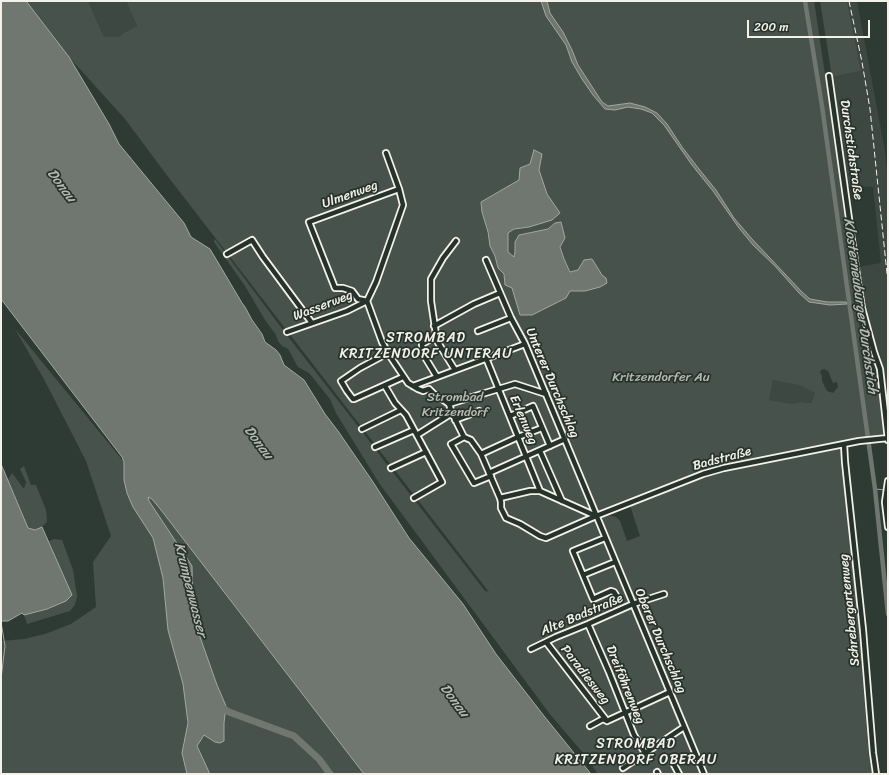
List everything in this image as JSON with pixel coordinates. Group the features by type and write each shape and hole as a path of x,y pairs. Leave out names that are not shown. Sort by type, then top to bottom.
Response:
{"street":[{"name":"Durchstichstraße","path":"830,76 858,283 862,308 880,369 888,439"},
{"path":"386,153 404,205 376,282 367,301 382,342 388,353 408,383 418,390 423,391 429,389 449,404 464,437 471,440 481,454 500,498 530,491 540,491 596,516"},
{"name":"Ulmenweg","path":"367,301 358,299 352,291 342,288 335,288 309,222 399,189"},
{"path":"227,254 252,240 263,258 312,323"},
{"path":"454,370 437,341 431,301 431,279 443,258 456,241"},
{"name":"Unterer Durchschlag","path":"486,260 511,318 525,344 596,516"},
{"path":"434,326 474,304 500,293"},
{"name":"Wasserweg","path":"287,332 347,311 367,301"},
{"path":"478,331 511,318"},
{"path":"436,336 422,344 423,354 437,377"},
{"path":"413,386 525,344"},
{"path":"388,353 360,368 341,381 354,399 403,377"},
{"name":"Erlenweg","path":"486,358 540,491"},
{"path":"449,404 515,384 546,394"},
{"path":"385,386 395,403 406,415 442,482 414,498"},
{"path":"510,416 533,406 550,446"},
{"path":"362,429 401,410"},
{"path":"456,420 479,411"},
{"path":"417,435 452,413"},
{"path":"481,454 542,428"},
{"path":"376,448 414,430"},
{"path":"464,437 451,444 474,483 565,439"},
{"name":"Badstraße","path":"500,498 501,508 506,518 546,538 596,516 703,474 798,452 878,438 888,439"},
{"name":"Schrebergartenweg","path":"844,444 876,774"},
{"path":"540,451 562,502"},
{"path":"391,468 426,452"},
{"path":"888,481 885,502 888,527"},
{"name":"Oberer Durchschlag","path":"596,516 704,774"},
{"path":"605,538 573,551 593,599 611,591 614,592 617,597"},
{"path":"583,575 615,562"},
{"name":"Alte Badstraße","path":"532,649 633,604 664,594"},
{"name":"Dreiföhrenweg","path":"588,624 634,735 645,753"},
{"name":"Paradiesweg","path":"546,642 607,721"},
{"path":"590,726 603,719 607,721 670,692"},
{"path":"623,768 684,726"},
{"path":"672,761 679,774"}],"shaded area":[{"path":"88,1 126,1 137,26 119,37 104,37"},
{"path":"847,1 857,1 885,151 888,181 888,406 885,400 880,354 876,352 857,267 881,263 873,187 847,186 832,77 861,71"},
{"path":"773,379 799,385 815,393 811,403 801,402 793,404 769,400"}],"green space":[{"path":"26,1 88,1 104,37 119,37 137,26 126,1 541,1 546,16 566,45 572,62 582,79 605,109 615,110 628,107 641,109 652,113 664,125 753,245 809,302 830,305 846,302 827,302 810,299 802,292 734,218 716,190 682,147 667,124 657,113 645,107 630,103 608,106 602,102 578,65 563,32 550,13 547,3 547,1 814,1 866,374 877,373 885,431 881,436 844,440 869,757 873,774 598,774 584,754 549,713 379,483 336,413 330,399 309,373 298,367 288,349 282,346 278,341 276,335 265,320 245,286 214,242 215,239 286,334 485,591 489,592 125,119 69,57","holes":["534,151 542,154 539,170 547,194 560,213 529,227 514,229 508,233 508,252 514,257 515,242 519,235 548,229 555,223 565,238 560,247 571,272 578,270 584,260 606,278 585,290 570,291 505,285 504,274 498,268 495,256 490,246 481,202 519,180 520,168 530,164","524,343 597,514 629,502 640,536 627,541 620,521 616,517 606,515 596,518","824,369 828,371 833,383 837,382 838,387 833,393 827,391 822,381 821,370","773,380 799,385 815,393 811,403 801,402 793,404 769,400"]},
{"path":"820,1 847,1 861,71 832,77"},
{"path":"15,329 124,462 124,480 134,507 153,538 163,578 168,630 183,684 188,723 182,753 187,774 1,774 1,641 24,639 45,634 71,624 96,607 93,562 111,536 86,461 45,381"},
{"path":"24,466 31,485 36,485 46,510 47,522 42,527 35,530 28,528 8,480 12,473 24,489 26,482 20,469"},
{"path":"148,497 152,499 161,510 364,774 209,774 197,746 204,735 215,742 220,743 224,741 226,706 193,617 192,566 149,501"},
{"path":"54,539 62,540 73,570 77,596 75,605 70,611 27,624 24,615 47,609 66,601 71,595 49,541"}],"water":[{"path":"1,1 26,1 69,57 109,124 119,144 184,223 191,237 210,249 252,320 262,334 265,342 276,350 284,365 304,380 325,414 373,482 409,538 463,604 496,654 591,774 364,774 161,510 152,499 148,497 149,501 192,566 193,617 226,706 224,741 220,743 215,742 204,735 197,746 209,774 187,774 182,753 188,723 183,684 168,630 163,578 153,538 133,507 127,493 124,480 124,462 122,457 1,299"},
{"path":"541,1 547,1 550,13 563,32 578,65 602,102 608,106 630,103 645,107 657,113 667,124 682,147 716,190 734,218 802,292 810,299 827,302 846,302 847,304 830,305 809,302 799,293 775,266 753,245 739,228 664,125 652,113 641,109 628,107 615,110 605,109 582,79 572,62 566,45 546,16"},
{"path":"534,150 542,154 539,170 547,194 560,213 552,220 529,227 514,229 508,233 508,252 514,257 515,242 519,235 548,229 555,223 561,222 565,238 560,247 570,272 578,270 584,260 592,259 602,275 606,278 607,283 600,287 585,291 570,291 566,298 532,315 520,315 512,288 505,285 504,274 498,268 495,256 490,246 481,202 519,180 520,168 530,164"},
{"path":"1,464 28,528 35,530 42,527 72,595 66,601 47,609 24,615 22,613 8,621 1,621"}],"waterway":[{"name":"Klosterneuburger Durchstich","path":"805,1 822,106 875,489 888,614"},
{"path":"875,489 885,490"},
{"path":"1,622 5,646 1,679"},
{"path":"219,706 229,712 294,736 319,759 330,774"}],"railway":[{"path":"849,1 870,109 888,283"}],"district":[{"name":"STROMBAD KRITZENDORF UNTERAU","path":"426,346"},
{"name":"STROMBAD KRITZENDORF OBERAU","path":"636,752"}],"water label":[{"name":"Donau","path":"61,186"},
{"name":"Donau","path":"258,443"},
{"name":"Krumpenwasser","path":"190,590"},
{"name":"Donau","path":"454,701"}],"park label":[{"name":"Kritzendorfer Au","path":"661,378"},
{"name":"Strombad Kritzendorf","path":"455,406"}]}
